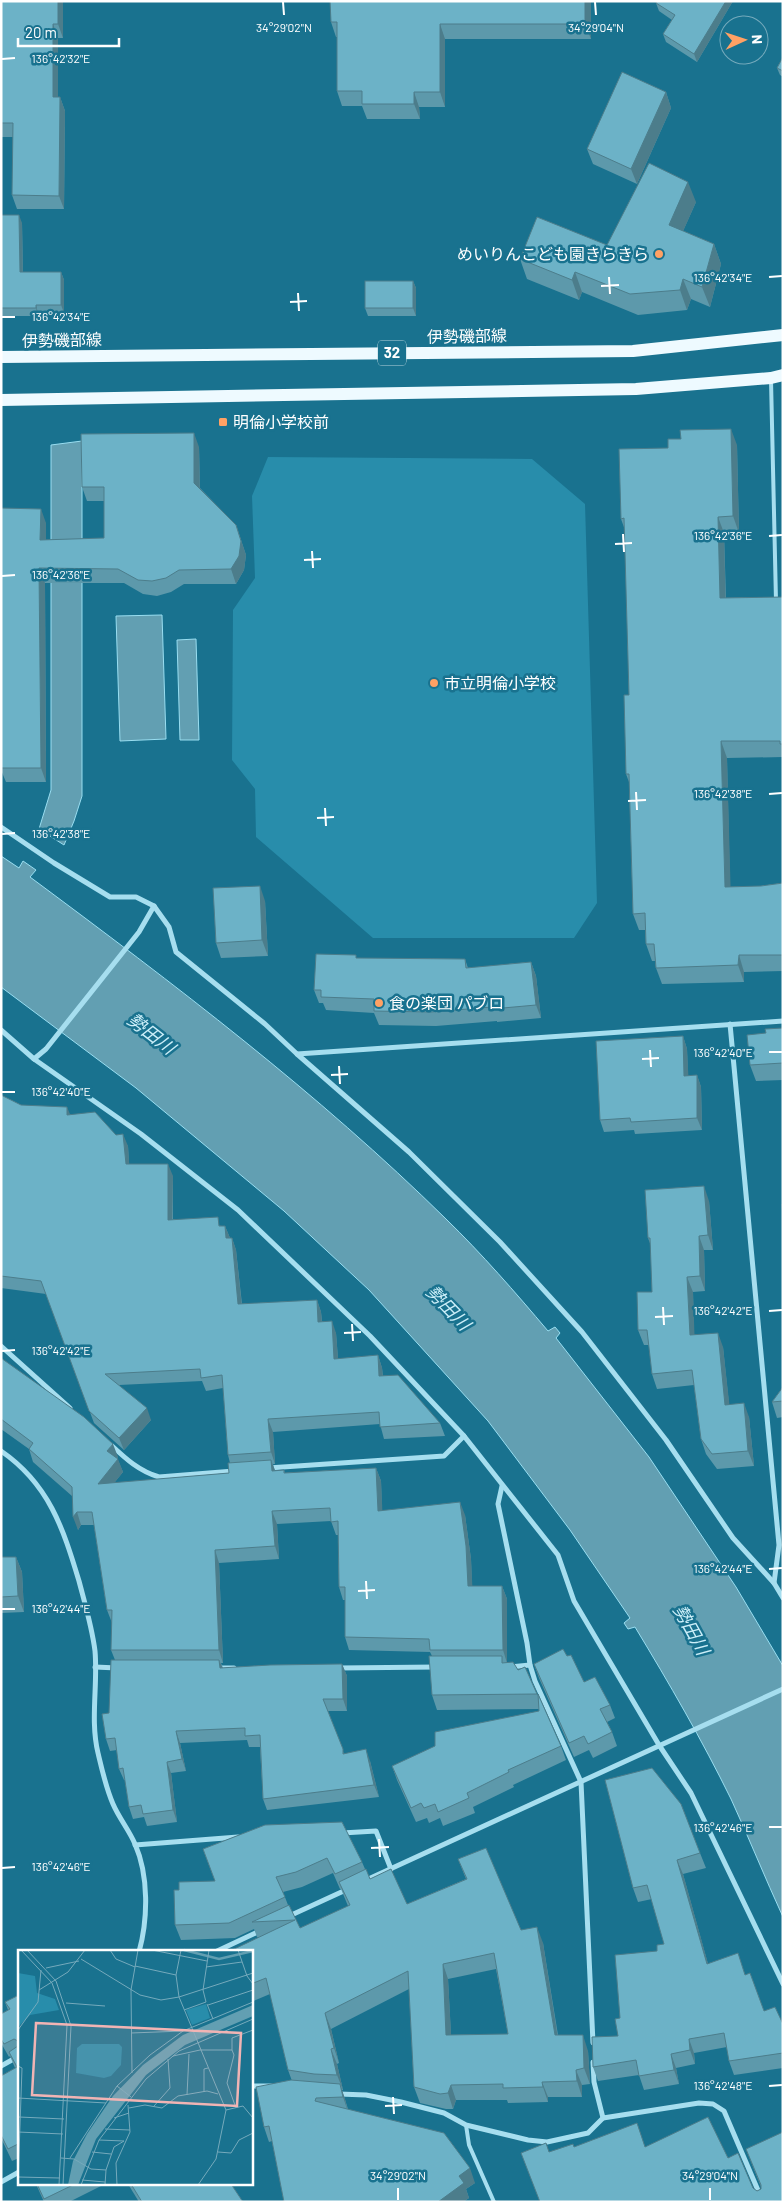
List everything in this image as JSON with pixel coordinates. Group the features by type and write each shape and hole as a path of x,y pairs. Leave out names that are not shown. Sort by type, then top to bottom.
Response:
{"main road":[{"name":"伊勢磯部線","path":"1,357 633,350 774,338 783,335"},
{"path":"1,400 636,389 777,377"}],"street":[{"path":"1,827 110,898 136,898 154,906 169,927 176,952 265,1024 409,1152 500,1242 582,1332 666,1440 733,1538 774,1583 783,1598"},
{"path":"34,1059 46,1049 139,932 154,906"},
{"path":"297,1054 783,1021"},
{"path":"730,1024 779,1545 774,1583"},
{"path":"1,1030 34,1059 141,1134 238,1210 370,1336 464,1436 558,1555 574,1602 659,1745 691,1793 783,1984"},
{"path":"1,1346 75,1413"},
{"path":"260,1469 444,1456 464,1436"},
{"path":"105,1440 135,1466 159,1477 240,1470"},
{"path":"1,1451 25,1470 51,1505 62,1526 87,1610 95,1652 95,1733 97,1751 114,1806 135,1845 144,1878 144,1933 140,1950"},
{"path":"502,1486 498,1504 527,1642 530,1665 581,1782 594,2082 604,2118"},
{"path":"507,1667 530,1665"},
{"path":"95,1667 123,1668"},
{"path":"329,1668 448,1667"},
{"path":"211,1668 241,1668"},
{"path":"285,1918 783,1689"},
{"path":"337,1833 376,1831 391,1869"},
{"path":"135,1845 192,1839 241,1837"},
{"path":"218,1950 268,1927"},
{"path":"1,2066 18,2057"},
{"path":"252,2086 274,2087"},
{"path":"328,2094 366,2095 401,2102 444,2113 466,2125 528,2140 547,2142 588,2133 604,2118 699,2103 713,2104 724,2111 763,2202"},
{"path":"1,2182 18,2173"}],"lane":[{"path":"776,601 777,377"},
{"path":"466,2125 469,2145 494,2202"}],"shaded area":[{"path":"268,457 532,459 585,504 597,903 574,938 373,938 256,837 255,789 232,760 233,610 255,578 252,496"}],"water":[{"path":"82,441 82,796 64,845 39,829 51,790 51,445"},
{"path":"162,615 166,739 120,741 116,616"},
{"path":"196,639 199,740 180,740 177,640"},
{"name":"勢田川","path":"1,856 19,868 23,861 36,870 30,877 191,999 347,1127 446,1219 548,1331 555,1327 560,1333 556,1338 649,1457 736,1587 783,1666 783,1917 720,1777 685,1712 635,1627 628,1629 624,1623 630,1618 570,1530 488,1421 369,1290 284,1211 136,1088 1,987"}],"building":[{"path":"1,1 58,1 58,24 53,24 53,97 60,97 59,196 12,195 13,123 1,123"},
{"path":"330,1 585,1 585,24 440,24 440,92 414,92 414,104 362,104 362,91 337,91 337,22 331,22"},
{"path":"657,1 726,1 694,54 663,34 675,15 656,3"},
{"path":"783,57 783,71 777,68"},
{"path":"622,72 666,92 631,169 587,149"},
{"path":"649,163 688,182 669,225 714,244 702,287 683,279 680,290 630,294 575,272 572,280 520,259 537,217 607,245"},
{"path":"1,215 19,215 20,272 61,272 61,305 36,305 36,308 1,308"},
{"path":"365,281 413,281 413,308 365,308"},
{"path":"731,429 733,516 718,517 720,598 783,597 783,744 780,744 780,741 721,741 725,887 783,883 783,955 739,955 738,965 656,968 654,944 646,944 645,913 633,914 629,774 626,774 624,695 629,695 624,518 621,519 619,449 668,448 668,439 681,439 680,430"},
{"path":"194,433 194,483 236,525 241,541 239,556 231,569 179,570 166,578 152,581 138,580 118,569 39,568 41,768 1,768 1,508 41,509 40,540 104,538 104,487 82,487 81,434"},
{"path":"260,886 262,940 216,943 213,888"},
{"path":"316,954 356,955 356,958 465,959 466,968 531,962 536,1005 431,1012 374,1011 374,999 321,997 321,990 314,990"},
{"path":"783,1028 783,1063 750,1065 747,1035 766,1033 765,1029"},
{"path":"683,1036 684,1076 697,1075 697,1118 631,1122 630,1118 600,1120 596,1041"},
{"path":"1,1095 21,1105 67,1107 67,1115 95,1112 116,1135 123,1134 126,1164 168,1164 168,1220 218,1217 219,1226 225,1226 226,1238 232,1238 238,1304 317,1300 318,1322 332,1321 334,1359 378,1355 379,1376 398,1375 440,1423 380,1427 379,1412 268,1419 271,1452 228,1455 222,1375 201,1378 200,1369 105,1374 147,1408 119,1438 89,1411 41,1281 1,1276"},
{"path":"704,1186 708,1235 699,1236 700,1276 687,1277 690,1335 718,1333 725,1405 744,1403 748,1451 712,1454 701,1439 692,1370 652,1374 647,1330 638,1330 637,1292 652,1292 650,1238 648,1238 645,1190"},
{"path":"1,1358 84,1417 113,1444 107,1451 118,1459 98,1484 229,1473 228,1463 271,1460 272,1471 284,1470 284,1473 376,1468 378,1511 460,1502 466,1546 468,1586 502,1586 503,1650 430,1650 429,1639 345,1637 345,1587 339,1587 338,1521 331,1522 330,1508 272,1511 275,1546 215,1550 219,1650 111,1650 112,1610 107,1610 92,1512 77,1512 73,1517 72,1487 29,1449 33,1443 1,1419"},
{"path":"783,1387 783,1401 772,1402"},
{"path":"1,1557 16,1557 18,1596 1,1597"},
{"path":"563,1649 567,1656 571,1655 584,1682 595,1677 610,1705 600,1709 612,1732 588,1744 584,1736 569,1743 534,1664"},
{"path":"429,1656 502,1656 502,1663 513,1662 518,1670 525,1667 537,1694 432,1695"},
{"path":"111,1660 219,1660 220,1668 342,1664 343,1699 323,1699 343,1749 343,1754 366,1749 374,1785 263,1799 260,1735 245,1736 245,1728 176,1731 182,1759 167,1762 173,1810 143,1814 141,1805 129,1807 123,1768 119,1769 115,1738 106,1739 102,1714 109,1713"},
{"path":"538,1694 561,1746 508,1770 509,1772 467,1793 469,1798 438,1812 435,1804 424,1808 421,1803 411,1808 392,1766 435,1746 435,1732 539,1711"},
{"path":"652,1768 681,1804 700,1853 677,1860 707,1964 738,1953 745,1975 750,1973 764,2011 775,2007 783,2024 783,2053 729,2061 724,2033 689,2039 690,2050 671,2054 674,2070 639,2076 636,2060 593,2067 592,2037 618,2036 615,2019 620,2018 615,1955 657,1951 657,1945 664,1944 647,1885 633,1888 605,1780"},
{"path":"342,1822 362,1862 335,1874 327,1858 296,1872 276,1877 285,1897 229,1923 175,1925 174,1890 179,1890 179,1882 215,1881 203,1849 265,1825"},
{"path":"486,1848 521,1930 537,1927 555,2035 583,2035 584,2068 576,2070 577,2081 542,2082 543,2087 503,2088 503,2084 451,2085 448,2093 440,2094 414,2087 408,1971 325,2013 334,2048 331,2049 337,2075 288,2070 266,1978 252,1984 252,1950 232,1950 295,1920 252,1922 289,1905 300,1928 350,1905 339,1882 366,1869 370,1879 391,1869 407,1904 467,1879 458,1859","holes":["494,1953 508,2034 446,2035 443,1964"]},
{"path":"18,1996 18,2041 14,2039 4,2044 1,2039 1,2014 10,2009 5,2002"},
{"path":"18,2046 18,2144 8,2149 1,2135 1,2076 17,2067 9,2052"},
{"path":"291,2080 340,2084 343,2097 316,2098 315,2101 444,2133 470,2168 459,2176 464,2183 438,2202 284,2202 269,2126 264,2127 256,2087"},
{"path":"708,2117 728,2158 738,2153 753,2188 757,2191 761,2189 761,2185 746,2149 783,2132 783,2202 540,2202 521,2153 546,2143 549,2152 573,2144 574,2147 637,2123 645,2147"},
{"path":"38,2186 71,2186 44,2199"},
{"path":"132,2186 232,2186 243,2202 142,2202"}],"place":[{"name":"めいりんこども園きらきら","path":"659,254"},
{"name":"明倫小学校前","path":"223,422"},
{"name":"市立明倫小学校","path":"434,683"},
{"name":"食の楽団 パブロ","path":"379,1003"}]}
